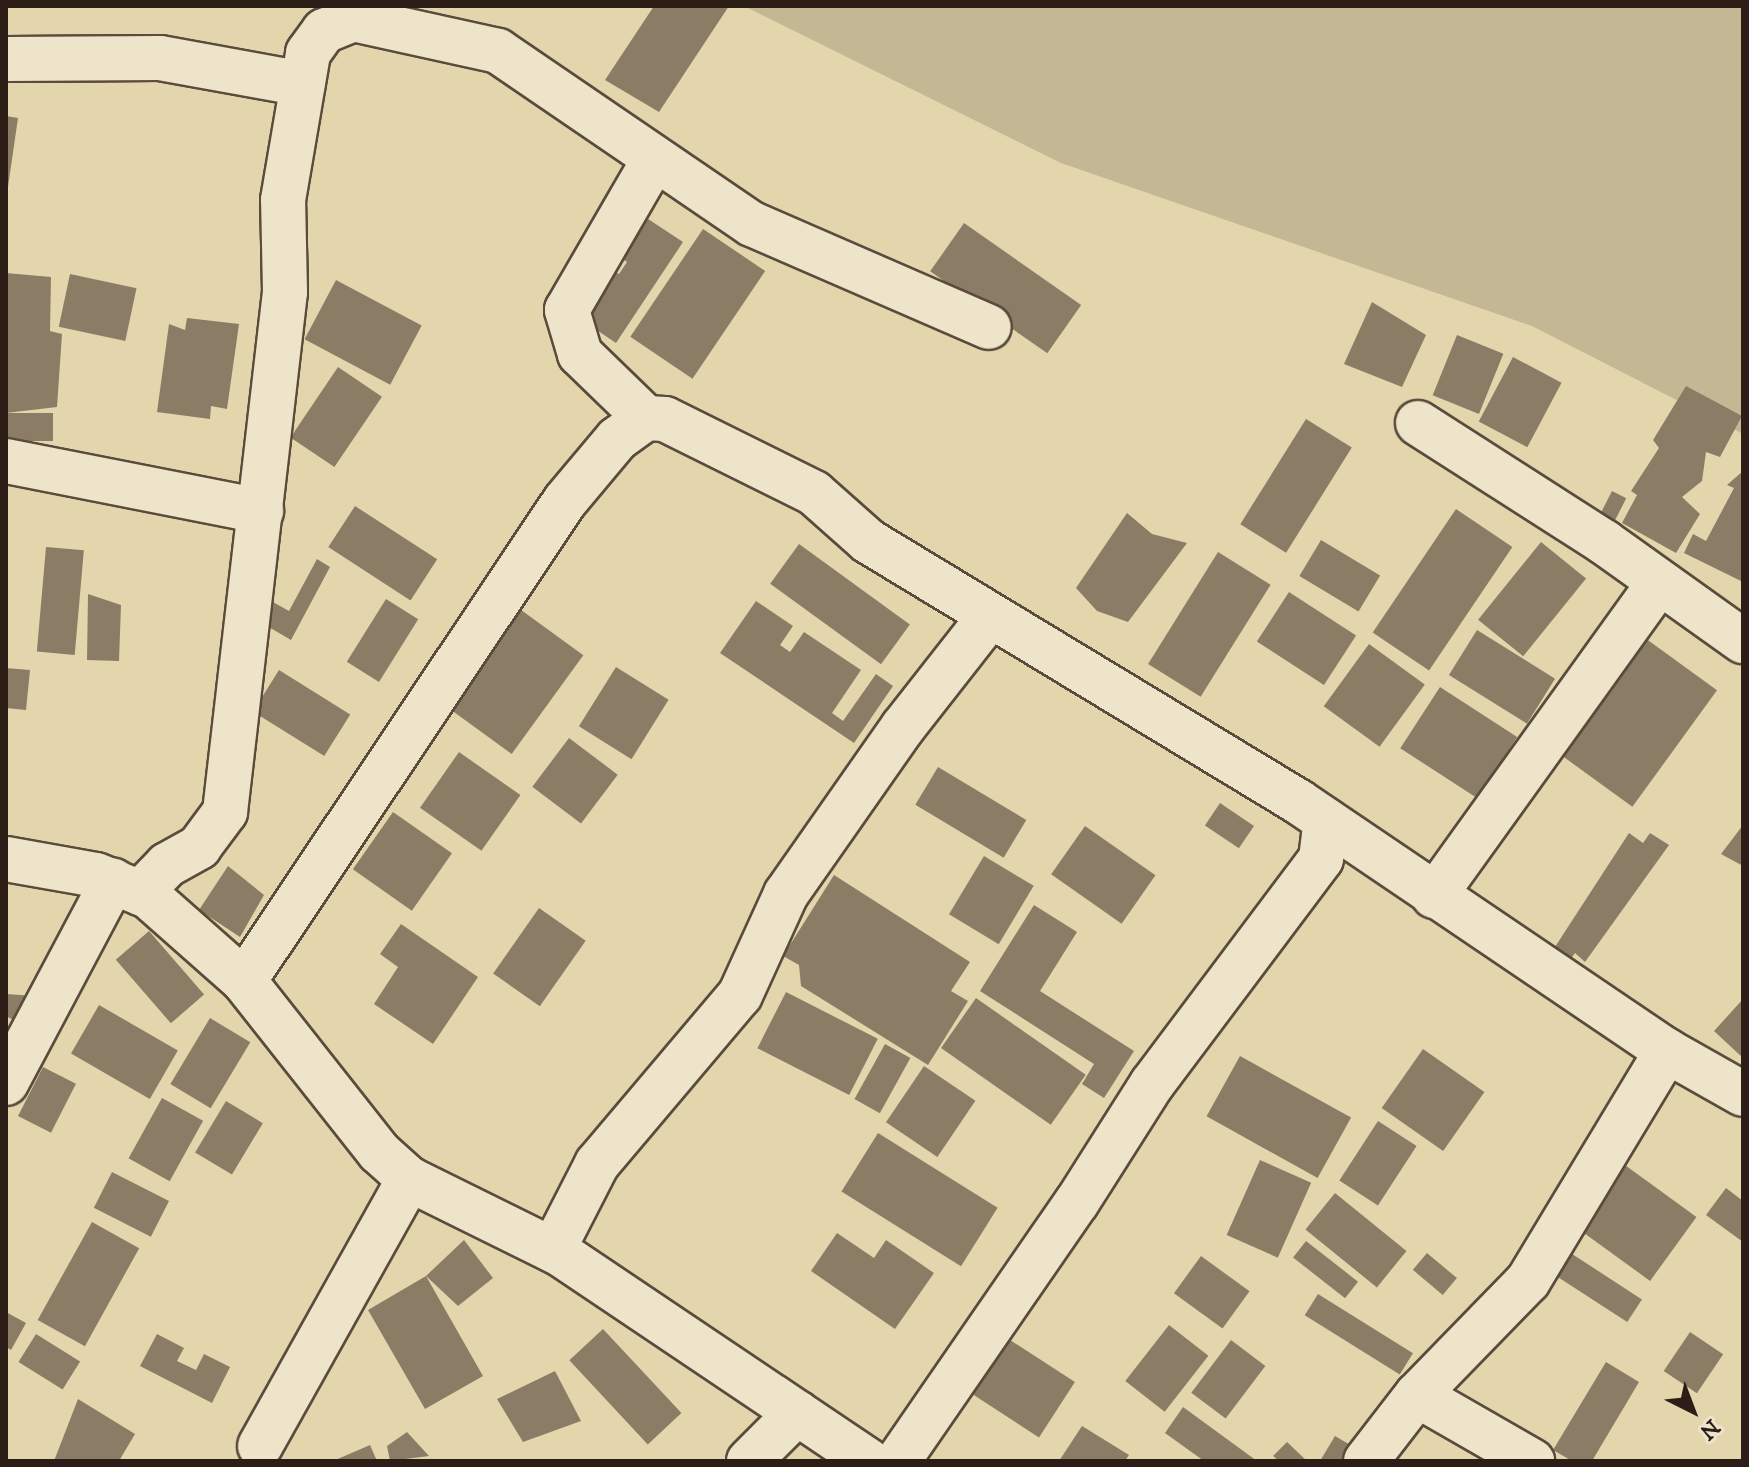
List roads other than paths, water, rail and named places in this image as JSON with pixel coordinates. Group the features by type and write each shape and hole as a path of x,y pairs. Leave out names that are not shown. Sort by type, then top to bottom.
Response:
{"street":[{"path":"6,1083 127,887 199,847 225,812 285,292 283,200 308,53 324,31 353,19 498,51 752,224 989,327"},
{"path":"6,59 160,58 303,84"},
{"path":"646,418 580,354 567,310 654,160"},
{"path":"244,981 565,501 617,439 646,418 665,419 784,475 868,541 990,616 1324,840 1368,850 1667,1051 1743,1094"},
{"path":"1418,423 1743,641"},
{"path":"6,461 261,511"},
{"path":"1434,896 1659,583"},
{"path":"553,1250 597,1164 740,995 803,869 990,616"},
{"path":"898,1461 1077,1202 1152,1084 1324,840"},
{"path":"183,927 199,847"},
{"path":"6,859 127,887 183,927 244,981 379,1152 409,1179 553,1250 869,1461"},
{"path":"1366,1461 1417,1395 1528,1281 1667,1051"},
{"path":"260,1446 409,1179"},
{"path":"1417,1395 1532,1461"},
{"path":"749,1461 797,1413"}]}
